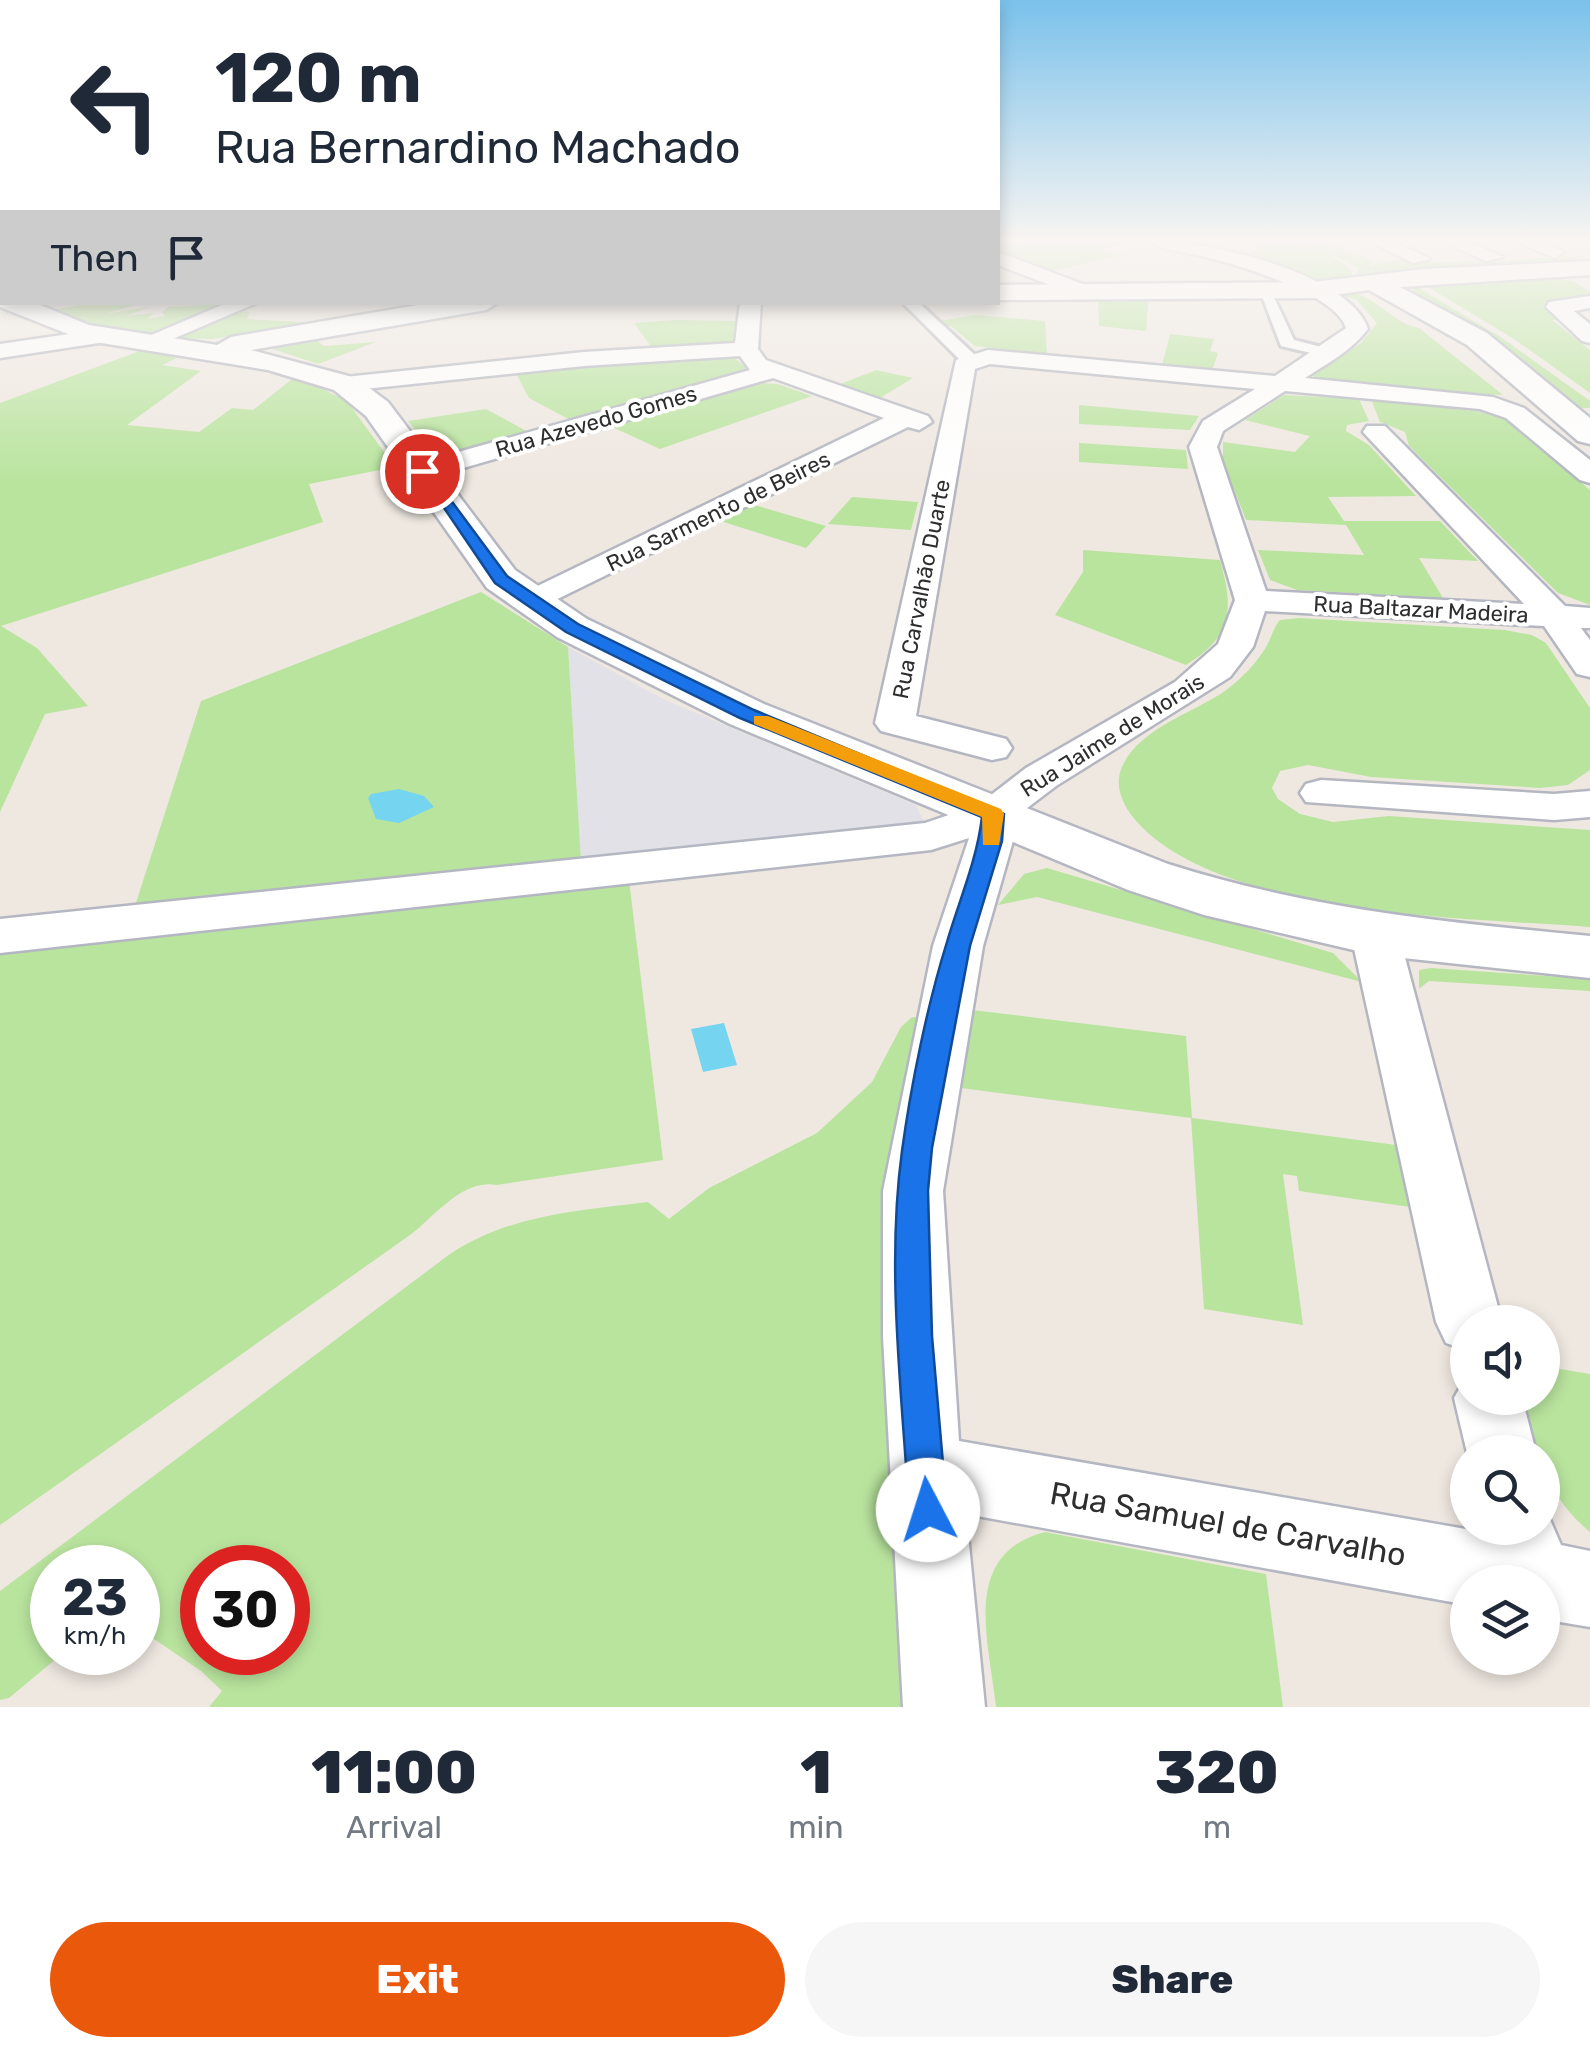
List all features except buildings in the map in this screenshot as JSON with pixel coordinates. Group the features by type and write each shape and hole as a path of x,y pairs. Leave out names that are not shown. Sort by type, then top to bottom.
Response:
{"main road":[{"path":"50,321 104,336 302,369 345,384 377,408 483,559 531,602 651,670 747,714 1224,902 1375,935 1590,957"},
{"path":"214,352 254,338 363,321"},
{"path":"1418,321 1588,432"}],"street":[{"path":"146,342 201,321"},
{"path":"746,349 749,321"},
{"path":"928,321 970,360 988,357 1484,402 1515,413 1590,474"},
{"path":"1278,321 1288,343 1327,354"},
{"path":"1252,600 1202,446 1212,427 1353,336 1355,321"},
{"path":"6,351 64,327"},
{"path":"6,351 104,336"},
{"path":"345,384 584,359 746,349 769,372 904,420 952,428"},
{"name":"Rua Carvalhão Duarte","path":"970,360 964,365 895,724 992,748"},
{"name":"Rua Azevedo Gomes","path":"422,471 769,372"},
{"name":"Rua Sarmento de Beires","path":"531,602 904,420"},
{"path":"1376,432 1555,616 1590,666"},
{"name":"Rua Baltazar Madeira","path":"1252,600 1590,618"},
{"name":"Rua Jaime de Morais","path":"0,936 930,836 994,814 1041,777 1216,669 1234,647 1252,600"},
{"path":"1322,793 1554,807 1590,804"},
{"path":"944,1707 915,1320 914,1176 958,946 991,841 994,814"},
{"path":"1375,935 1465,1305"},
{"name":"Rua Samuel de Carvalho","path":"925,1471 1547,1565"}],"shaded area":[{"path":"568,647 665,700 916,805 926,826 581,861"}],"green space":[{"path":"77,321 195,321 154,336"},
{"path":"212,321 319,323 212,339 166,338"},
{"path":"738,321 734,340 725,344 653,349 634,323"},
{"path":"1045,321 1047,354 975,346 952,327 934,322"},
{"path":"1099,321 1147,321 1146,331 1099,326"},
{"path":"1375,321 1401,321 1419,328 1503,395 1333,385 1314,380 1313,374 1361,343"},
{"path":"1461,321 1473,321 1502,338 1590,401 1590,408 1575,408 1494,341"},
{"path":"1484,321 1553,321 1590,350 1590,393"},
{"path":"308,334 324,346 376,342 318,364 267,347"},
{"path":"1170,334 1214,339 1210,351 1218,353 1211,374 1161,369"},
{"path":"145,349 183,355 162,365 201,371 127,425 199,432 232,408 253,410 296,376 347,401 395,467 309,484 323,522 1,626 37,648 88,706 45,714 0,812 0,403"},
{"path":"732,356 746,367 743,372 572,421 529,398 515,372"},
{"path":"876,370 913,378 875,401 833,387"},
{"path":"755,383 778,384 812,396 660,449 610,426"},
{"path":"1284,395 1359,399 1369,421 1347,425 1346,431 1369,445 1416,496 1328,497 1344,521 1440,521 1478,561 1419,558 1443,598 1297,590 1270,580 1258,550 1364,555 1346,525 1246,520 1223,461 1223,442 1295,452 1310,436 1245,420"},
{"path":"1371,399 1498,414 1590,490 1590,605 1558,593 1409,446 1405,432 1380,422"},
{"path":"1079,405 1199,416 1190,430 1079,424"},
{"path":"486,409 530,433 447,452 427,445 408,421"},
{"path":"1079,443 1186,450 1188,469 1079,462"},
{"path":"852,497 918,502 911,530 828,524"},
{"path":"751,504 826,526 806,548 717,520"},
{"path":"1083,550 1220,560 1228,608 1221,632 1186,665 1055,615 1083,572"},
{"path":"481,592 568,647 581,861 134,909 201,701"},
{"path":"1280,620 1505,630 1532,635 1546,643 1590,708 1590,770 1568,785 1540,788 1371,777 1308,765 1280,771 1272,788 1278,799 1300,814 1333,822 1389,816 1590,830 1590,927 1416,915 1286,894 1227,877 1176,853 1137,822 1119,789 1122,767 1130,754 1153,732 1212,699 1248,671"},
{"path":"1047,868 1333,953 1362,982 1037,897 998,905 1024,874"},
{"path":"629,880 663,1160 485,1184 461,1193 410,1235 0,1525 0,948"},
{"path":"1419,970 1590,979 1590,991 1429,981 1419,989"},
{"path":"972,1010 1186,1036 1192,1118 1396,1145 1410,1207 1299,1191 1297,1176 1283,1174 1303,1325 1204,1309 1191,1118 961,1088"},
{"path":"912,1017 920,1018 901,1095 886,1186 884,1356 904,1707 209,1707 222,1691 205,1675 310,1675 310,1545 180,1545 180,1657 160,1643 160,1545 61,1545 450,1254 497,1230 570,1212 648,1202 669,1219 709,1188 817,1133 872,1082 901,1027"},
{"path":"1560,1369 1590,1374 1590,1532 1560,1499 1560,1435 1533,1435 1528,1415 1560,1415"},
{"path":"1045,1532 1266,1574 1283,1707 996,1707 986,1628 990,1579 1000,1559 1018,1543"},
{"path":"30,1569 30,1675 37,1675 9,1698 0,1700 0,1591"}],"water":[{"path":"399,789 424,796 434,807 399,823 376,819 368,798 371,794"},
{"path":"724,1023 737,1065 703,1072 691,1029"}],"slow traffic":[{"path":"761,720 994,814 991,841"}],"route":[{"path":"422,471 501,579 572,628 747,714 994,814 991,841 958,946 917,1148 912,1227 928,1510"}]}
